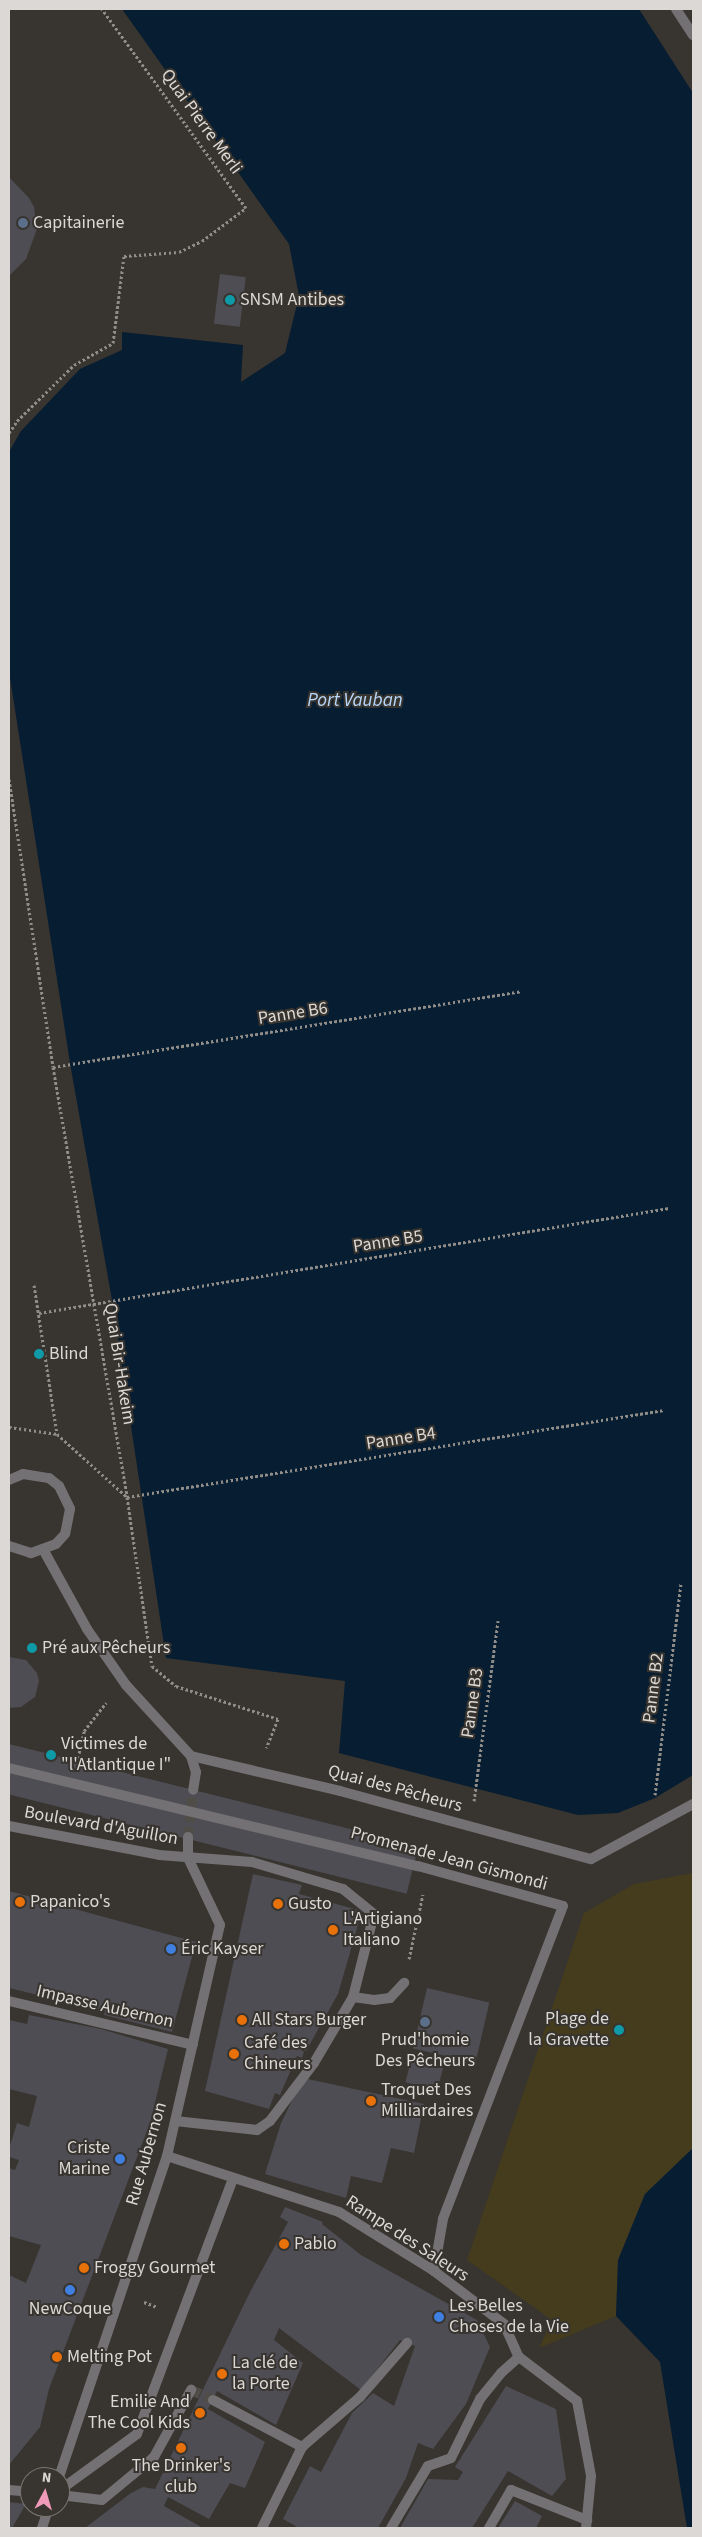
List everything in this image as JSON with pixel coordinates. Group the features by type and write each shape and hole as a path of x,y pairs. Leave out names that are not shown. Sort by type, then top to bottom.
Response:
{"street":[{"path":"676,9 693,34"},
{"path":"9,1480 36,1474 59,1486 67,1496 70,1509 65,1534 44,1551 19,1552 9,1546"},
{"path":"44,1551 86,1629 126,1685 191,1756 196,1772 193,1790"},
{"name":"Quai des Pêcheurs","path":"191,1756 340,1791 591,1859 693,1804"},
{"name":"Promenade Jean Gismondi","path":"9,1768 428,1869 563,1906 443,2219 434,2271"},
{"name":"Boulevard d'Aguillon","path":"9,1826 159,1855 252,1862 343,1889 374,1914 353,1997"},
{"name":"Rue Aubernon","path":"62,2467 166,2156 220,1924 188,1858 188,1837"},
{"path":"175,2121 257,2130 270,2121 314,2063 353,1997 374,2000 390,1998 404,1983"},
{"name":"Impasse Aubernon","path":"9,2001 193,2045"},
{"name":"Rampe des Saleurs","path":"166,2156 339,2212 434,2271 504,2324 519,2357"},
{"path":"70,2483 137,2434 233,2178"},
{"path":"265,2527 302,2447 360,2397 407,2343"},
{"path":"391,2528 428,2466 451,2458 480,2399 501,2373 519,2357 577,2401 591,2476 586,2524 511,2490 489,2528"},
{"path":"70,2497 102,2500 154,2457 190,2390"},
{"path":"213,2400 302,2447"}],"path":[{"name":"Quai Pierre Merli","path":"9,433 17,421 74,364 114,343 124,256 179,252 202,241 246,208 102,9"},
{"name":"Quai Bir-Hakeim","path":"9,778 53,1067 95,1303 127,1497 152,1666"},
{"name":"Panne B6","path":"53,1067 520,991"},
{"name":"Panne B5","path":"39,1313 669,1208"},
{"path":"34,1285 58,1434"},
{"name":"Panne B4","path":"127,1497 664,1410"},
{"path":"9,1427 58,1434 127,1497"},
{"name":"Panne B2","path":"655,1798 681,1582"},
{"name":"Panne B3","path":"476,1790 498,1621"},
{"path":"77,1761 84,1731 103,1707 126,1685 152,1666 176,1686 278,1719 256,1772"},
{"path":"404,1983 428,1869"},
{"path":"120,2294 182,2314"}],"sand":[{"name":"Plage de la Gravette","path":"693,1873 693,2148 645,2194 618,2260 616,2316 539,2348 552,2320 467,2260 584,1913 634,1884"}],"water":[{"name":"Port Vauban","path":"122,9 639,9 693,93 693,1775 655,1798 618,1813 578,1815 339,1753 345,1681 166,1658 112,1300 70,1063 9,671 9,452 21,431 80,369 122,350 122,332 243,345 241,382 285,353 299,296 289,244"},
{"path":"693,2148 693,2528 687,2528 660,2362 616,2316 618,2260 645,2194"}],"building":[{"name":"Capitainerie","path":"9,177 29,198 34,207 37,229 26,259 9,276"},
{"name":"SNSM Antibes","path":"220,274 246,277 240,327 214,324"},
{"path":"9,1657 26,1660 37,1673 39,1681 35,1697 21,1707 9,1708"},
{"path":"9,1744 418,1846 407,1894 9,1795"},
{"path":"253,1874 302,1885 299,1894 362,1911 338,1994 306,2051 300,2049 304,2052 302,2058 297,2056 280,2095 275,2093 269,2109 205,2091"},
{"path":"9,1891 196,1942 172,2032 104,2015 105,2011 9,1988"},
{"path":"427,1988 489,2002 475,2063 413,2048"},
{"path":"29,2015 101,2029 168,2049 150,2123 49,2389 40,2427 9,2465 9,2275 26,2283 41,2245 9,2236 9,2168 15,2170 19,2160 9,2157 9,2149 17,2123 29,2127 37,2096 9,2089 9,2020 27,2024"},
{"path":"411,2060 443,2068 437,2090 405,2082"},
{"path":"303,2078 424,2104 414,2153 391,2148 382,2183 351,2176 346,2198 265,2174 281,2123"},
{"path":"285,2207 323,2222 322,2224 361,2255 477,2320 490,2347 466,2404 433,2449 418,2443 406,2478 378,2528 299,2528 283,2519 310,2466 321,2472 352,2413 373,2393 394,2406 415,2346 400,2340 361,2390 279,2328 274,2340 303,2363 276,2425 217,2391 208,2409 265,2442 245,2488 230,2483 209,2519 168,2497 164,2506 203,2528 85,2528 131,2493 143,2487 155,2489 249,2294 288,2222 280,2217"},
{"path":"506,2386 556,2409 566,2479 552,2496 508,2471 472,2528 400,2528 428,2479 458,2480 463,2472 455,2467"},
{"path":"515,2501 542,2516 536,2528 498,2528"},
{"path":"9,2502 20,2503 20,2514 12,2528 9,2528"}],"tunnel":[{"path":"188,1837 193,1790"},
{"path":"191,2390 213,2400"}],"place":[{"name":"Capitainerie","path":"23,223"},
{"name":"SNSM Antibes","path":"230,300"},
{"name":"Blind","path":"39,1354"},
{"name":"Pré aux Pêcheurs","path":"32,1648"},
{"name":"Victimes de \"l'Atlantique I\"","path":"51,1755"},
{"name":"Papanico's","path":"20,1902"},
{"name":"Gusto","path":"278,1904"},
{"name":"L'Artigiano Italiano","path":"333,1930"},
{"name":"Éric Kayser","path":"171,1949"},
{"name":"All Stars Burger","path":"242,2020"},
{"name":"Prud'homie Des Pêcheurs","path":"425,2022"},
{"name":"Plage de la Gravette","path":"619,2030"},
{"name":"Café des Chineurs","path":"234,2054"},
{"name":"Troquet Des Milliardaires","path":"371,2101"},
{"name":"Criste Marine","path":"120,2159"},
{"name":"Pablo","path":"284,2244"},
{"name":"Froggy Gourmet","path":"84,2268"},
{"name":"NewCoque","path":"70,2290"},
{"name":"Les Belles Choses de la Vie","path":"439,2317"},
{"name":"Melting Pot","path":"57,2357"},
{"name":"La clé de la Porte","path":"222,2374"},
{"name":"Emilie And The Cool Kids","path":"200,2413"},
{"name":"The Drinker's club","path":"181,2448"}]}
